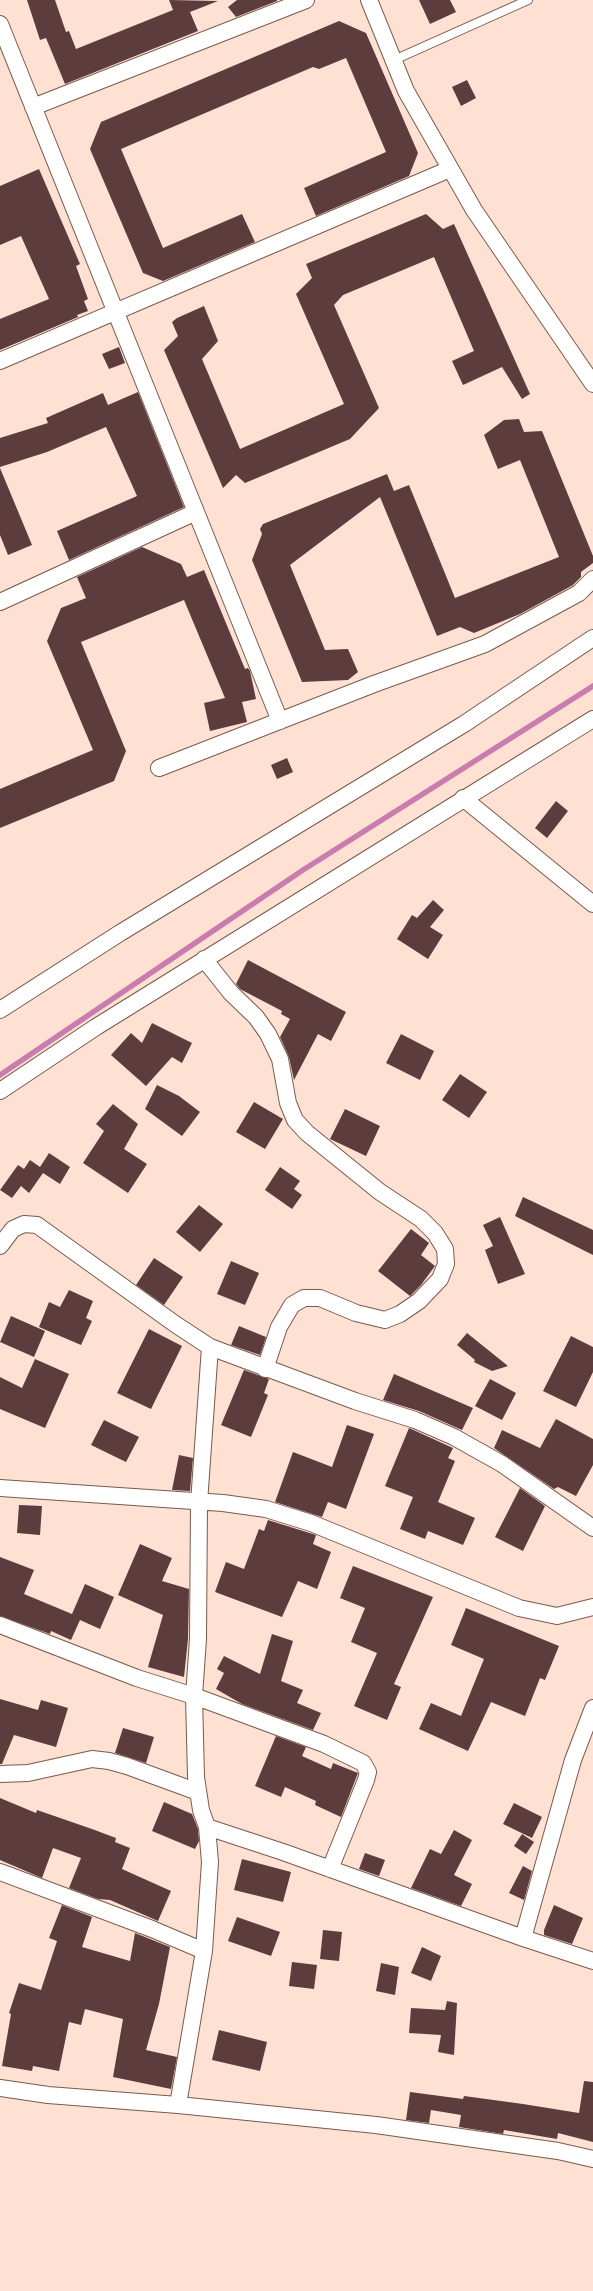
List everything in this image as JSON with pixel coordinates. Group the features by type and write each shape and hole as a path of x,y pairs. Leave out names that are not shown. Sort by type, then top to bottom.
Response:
{"street":[{"path":"33,107 306,0"},
{"path":"369,0 406,91 450,169 474,210 593,384"},
{"path":"0,24 280,722"},
{"path":"0,361 450,169"},
{"path":"0,602 196,512"},
{"path":"159,768 485,644 579,593 593,579"},
{"path":"0,1010 120,933 464,724 593,638"},
{"path":"0,1092 96,1027 204,959 462,798 593,719"},
{"path":"462,798 593,904"},
{"path":"204,959 231,993 256,1017 268,1034 280,1059 288,1103 295,1120 307,1133 380,1192 421,1219 435,1233 445,1248 446,1264 440,1279 419,1301 400,1314 385,1320 356,1313 320,1298 304,1298 292,1305 279,1327 265,1369"},
{"path":"0,1246 13,1229 24,1224 37,1225 156,1311 210,1347 265,1369 414,1420 454,1437 502,1464 593,1528"},
{"path":"178,2105 204,1951 210,1862 207,1827 198,1792 194,1696 198,1639 199,1503 210,1347"},
{"path":"0,1488 223,1504 266,1509 311,1523 519,1608 535,1613 557,1616 593,1607"},
{"path":"0,1625 137,1678 194,1696 324,1744 363,1763 368,1772 366,1780 330,1869"},
{"path":"523,1938 564,1788 588,1738 593,1708"},
{"path":"0,1774 28,1772 92,1759 109,1761 128,1766 198,1792"},
{"path":"207,1827 523,1938 593,1961"},
{"path":"0,1872 152,1929 204,1951"},
{"path":"0,2088 48,2095 178,2105 376,2125 558,2151 593,2159"}],"lane":[{"path":"394,60 528,0"}],"building":[{"path":"27,0 55,0 66,32 69,31 76,49 173,10 169,0 218,1 190,12 198,31 65,84 46,38 40,40"},
{"path":"237,0 277,1 236,17 228,7"},
{"path":"419,0 450,0 456,12 430,24"},
{"path":"339,21 366,33 418,153 409,176 316,216 304,188 386,152 346,58 319,69 313,67 121,149 163,248 242,214 255,242 163,281 143,273 90,149 101,122"},
{"path":"467,80 476,98 461,106 452,87"},
{"path":"39,169 80,264 76,266 88,299 84,301 88,311 77,315 78,317 0,350 0,319 49,299 21,236 0,245 0,186"},
{"path":"426,214 443,229 454,224 530,394 522,399 502,367 463,385 452,361 474,351 434,257 343,295 334,305 379,408 350,439 245,483 236,475 223,488 164,350 178,336 172,322 177,318 204,306 218,341 202,359 240,449 344,404 296,294 312,278 306,264"},
{"path":"119,347 125,363 109,369 102,354"},
{"path":"138,392 184,507 69,560 57,531 137,496 106,427 47,452 0,467 0,438 48,423 46,418 103,393 108,405"},
{"path":"519,419 524,432 542,431 593,556 593,563 581,572 581,577 573,585 520,614 474,633 460,627 437,636 380,497 290,565 325,650 348,649 358,672 348,680 302,682 252,560 262,534 260,529 263,524 387,474 394,491 409,485 455,598 559,557 520,460 498,469 484,435 504,420"},
{"path":"0,468 32,545 8,555 0,535"},
{"path":"142,547 181,564 187,577 204,570 245,669 248,668 250,671 256,699 242,702 247,722 210,731 204,703 225,698 184,600 81,642 126,751 114,781 0,828 0,789 93,750 47,641 61,608 86,598 77,577"},
{"path":"287,758 293,772 277,779 271,765"},
{"path":"556,801 568,811 547,838 535,828"},
{"path":"433,900 444,910 430,927 443,935 428,959 397,939 412,915 417,918"},
{"path":"248,960 346,1012 331,1041 318,1034 294,1080 289,1057 280,1037 290,1019 281,1014 282,1011 240,989 236,984"},
{"path":"152,1023 192,1043 182,1063 172,1057 146,1086 111,1055 131,1033 142,1043"},
{"path":"401,1034 434,1051 420,1080 386,1063"},
{"path":"460,1074 487,1092 469,1118 442,1100"},
{"path":"157,1085 179,1096 200,1112 182,1136 145,1109"},
{"path":"254,1102 283,1119 265,1149 236,1132"},
{"path":"113,1104 138,1124 124,1149 147,1164 128,1193 83,1163 104,1131 96,1124"},
{"path":"345,1109 380,1126 366,1156 330,1139"},
{"path":"49,1153 70,1167 60,1184 43,1173 29,1193 21,1186 12,1198 0,1190 18,1165 24,1169 30,1160 40,1167"},
{"path":"280,1167 300,1181 294,1189 302,1195 292,1209 265,1190"},
{"path":"523,1197 593,1230 593,1255 515,1216"},
{"path":"199,1205 223,1224 200,1252 176,1232"},
{"path":"500,1217 525,1274 498,1284 485,1250 493,1246 483,1225"},
{"path":"411,1229 429,1243 421,1255 435,1266 421,1285 410,1296 378,1271"},
{"path":"154,1258 183,1277 164,1305 136,1285"},
{"path":"231,1261 259,1273 245,1305 217,1294"},
{"path":"69,1290 93,1301 86,1318 92,1321 81,1345 39,1327 49,1302 60,1307"},
{"path":"11,1316 45,1331 34,1357 0,1342"},
{"path":"239,1326 266,1337 260,1355 231,1345"},
{"path":"149,1329 182,1346 151,1409 117,1393"},
{"path":"467,1333 508,1366 492,1371 474,1362 475,1360 457,1345"},
{"path":"571,1336 593,1347 593,1372 576,1407 543,1391"},
{"path":"35,1359 69,1374 45,1428 0,1409 0,1377 22,1388"},
{"path":"244,1370 269,1379 264,1393 268,1395 251,1437 221,1425"},
{"path":"394,1374 473,1408 462,1430 419,1411 383,1400"},
{"path":"490,1379 516,1393 502,1420 475,1406"},
{"path":"556,1419 593,1439 593,1465 576,1496 558,1487 554,1489 494,1448 502,1430 540,1448"},
{"path":"104,1420 139,1437 126,1462 91,1445"},
{"path":"347,1425 374,1434 346,1509 328,1502 322,1517 275,1502 293,1452 332,1467"},
{"path":"409,1428 453,1448 448,1458 455,1461 438,1502 475,1518 463,1545 428,1531 425,1539 400,1529 413,1497 385,1486"},
{"path":"179,1455 193,1458 190,1491 172,1490"},
{"path":"520,1488 545,1506 523,1551 495,1537"},
{"path":"19,1505 42,1506 40,1535 17,1533"},
{"path":"268,1520 316,1535 313,1544 331,1552 317,1589 298,1581 282,1617 215,1592 226,1562 244,1569 259,1529 264,1531"},
{"path":"140,1544 172,1558 162,1581 189,1589 188,1639 184,1677 148,1667 163,1615 118,1595"},
{"path":"0,1557 34,1570 24,1594 72,1614 85,1584 114,1597 100,1629 80,1620 71,1640 51,1631 50,1634 0,1616"},
{"path":"353,1566 433,1597 394,1684 401,1687 387,1720 354,1706 377,1653 351,1642 365,1608 340,1598"},
{"path":"466,1608 559,1646 545,1680 540,1678 525,1716 491,1702 468,1751 419,1729 431,1703 461,1716 484,1659 451,1645"},
{"path":"272,1634 293,1641 281,1681 303,1690 297,1703 321,1713 313,1730 242,1704 216,1689 224,1673 217,1669 224,1656 260,1674"},
{"path":"0,1699 38,1710 41,1700 68,1708 56,1747 14,1735 2,1764 0,1764"},
{"path":"123,1728 154,1737 146,1763 115,1753"},
{"path":"276,1736 306,1747 302,1756 331,1769 333,1763 358,1773 341,1817 315,1805 316,1801 285,1787 281,1797 255,1786"},
{"path":"0,1798 36,1813 37,1810 116,1838 115,1842 130,1848 122,1869 171,1891 158,1921 110,1900 98,1899 69,1888 81,1858 53,1848 42,1878 0,1860"},
{"path":"164,1802 192,1814 198,1829 199,1841 195,1849 152,1831"},
{"path":"514,1803 542,1817 532,1838 503,1824"},
{"path":"454,1830 472,1840 454,1875 472,1884 461,1906 411,1888 430,1849 441,1854"},
{"path":"522,1834 534,1842 526,1854 514,1846"},
{"path":"365,1853 385,1860 379,1876 359,1869"},
{"path":"242,1859 291,1872 283,1902 234,1890"},
{"path":"523,1866 532,1871 524,1900 509,1893"},
{"path":"62,1905 92,1917 82,1947 130,1961 135,1933 170,1947 159,2004 146,2050 177,2057 171,2089 113,2077 123,2019 85,2009 81,2025 69,2022 59,2071 33,2066 32,2071 2,2066 11,2014 9,2013 19,1983 41,1990 57,1941 49,1938"},
{"path":"554,1905 583,1918 572,1944 544,1935 544,1930"},
{"path":"237,1917 280,1932 271,1956 228,1941"},
{"path":"323,1930 342,1932 339,1961 320,1959"},
{"path":"422,1947 441,1956 431,1981 411,1973"},
{"path":"292,1962 317,1965 314,1989 289,1986"},
{"path":"381,1963 399,1967 395,1995 376,1991"},
{"path":"447,2001 457,2003 454,2055 438,2052 441,2035 409,2033 411,2008 445,2010"},
{"path":"219,2030 267,2042 260,2071 212,2060"},
{"path":"584,2081 593,2082 593,2142 558,2133 557,2139 504,2130 503,2134 459,2127 461,2115 431,2110 429,2123 406,2120 410,2092 463,2099 464,2096 579,2113"}],"waterway":[{"path":"0,1075 303,870 593,686"}]}
